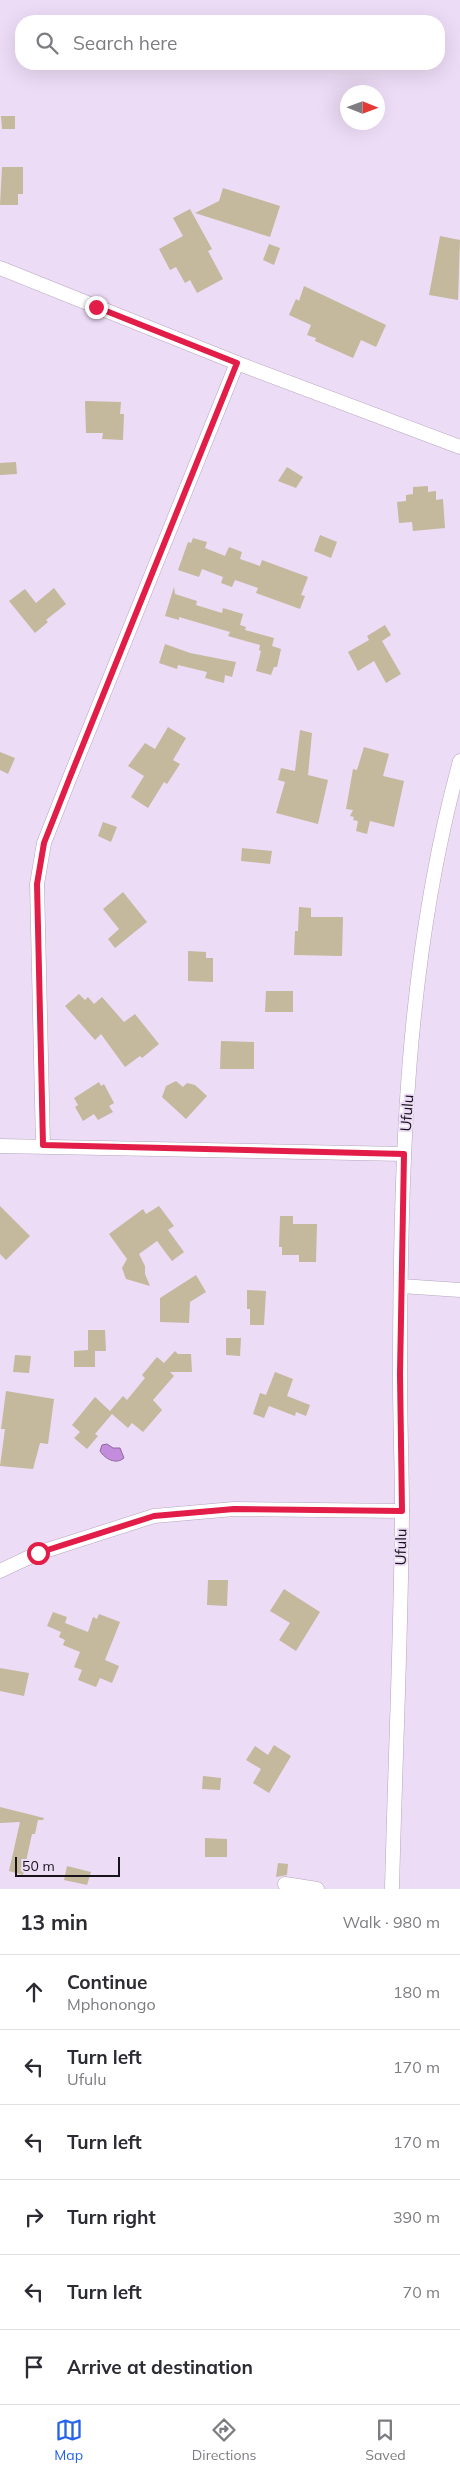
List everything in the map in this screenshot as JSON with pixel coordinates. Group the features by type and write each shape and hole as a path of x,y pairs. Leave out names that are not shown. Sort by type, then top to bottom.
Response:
{"street":[{"path":"0,268 237,363 460,447"},
{"path":"43,1145 37,884 39,864 70,777 237,363"},
{"name":"Ufulu","path":"392,1889 402,1511 404,1154 413,1017 423,936 437,853 460,760"},
{"path":"0,1146 43,1145 404,1154"},
{"path":"402,1286 460,1290"},
{"path":"0,1571 38,1553 154,1516 234,1509 402,1511"},
{"path":"285,1884 317,1889"}],"shaded area":[{"path":"107,1444 113,1448 120,1448 124,1458 114,1461 105,1456 100,1451 102,1445"}],"building":[{"path":"1,116 15,116 15,129 2,129"},
{"path":"2,167 23,167 23,194 18,194 18,205 0,205"},
{"path":"223,188 280,206 270,237 195,213 219,201"},
{"path":"190,209 212,249 208,251 223,279 197,293 190,280 185,283 176,267 170,270 159,249 183,236 173,218"},
{"path":"440,236 460,240 458,300 429,295"},
{"path":"269,244 280,248 274,265 263,260"},
{"path":"304,286 386,325 376,347 361,340 353,358 315,341 316,338 307,335 311,325 289,315 296,299 299,301"},
{"path":"85,401 121,402 120,414 124,414 123,440 102,439 103,433 86,433"},
{"path":"16,462 17,474 0,475 0,463"},
{"path":"287,467 303,477 296,488 278,481"},
{"path":"428,486 428,492 436,491 436,500 443,499 445,528 413,531 412,522 399,523 397,502 406,501 406,495 413,494 413,487"},
{"path":"320,535 337,542 331,558 314,551"},
{"path":"193,538 207,542 205,548 225,556 229,547 242,552 240,559 260,566 262,560 308,577 301,595 305,596 300,609 256,593 258,588 235,580 232,587 221,583 223,577 202,569 199,577 178,570 188,542 191,543"},
{"path":"174,587 175,594 197,601 196,605 222,613 223,608 243,614 240,625 246,627 245,630 274,638 272,646 281,649 277,667 274,667 271,675 256,671 261,651 259,650 260,645 228,636 230,632 179,617 179,620 165,616"},
{"path":"54,588 66,604 46,620 48,622 35,633 9,601 25,589 36,603"},
{"path":"385,625 391,635 382,641 401,674 386,683 374,661 358,671 348,652 369,640 367,636"},
{"path":"165,644 190,653 236,662 232,677 225,675 224,683 205,678 207,672 178,665 177,669 159,663"},
{"path":"168,727 186,738 173,760 180,764 167,784 164,782 148,808 131,797 144,776 128,766 145,743 155,749"},
{"path":"300,730 312,733 308,775 328,780 318,824 276,813 285,782 278,780 281,768 295,771"},
{"path":"364,747 389,754 383,776 404,781 394,827 370,821 367,834 356,831 358,821 353,820 354,817 350,816 353,810 346,809 353,769 357,770"},
{"path":"0,752 15,758 8,774 0,770"},
{"path":"103,822 117,827 111,842 98,836"},
{"path":"242,848 272,851 270,864 241,861"},
{"path":"123,892 147,922 115,948 108,939 119,929 103,909"},
{"path":"299,907 311,908 311,917 343,917 342,956 294,955"},
{"path":"188,951 206,952 206,958 213,958 213,982 188,981"},
{"path":"266,991 293,991 293,1012 265,1012"},
{"path":"79,994 85,1000 88,997 94,1004 102,997 124,1022 135,1014 159,1044 142,1058 140,1056 125,1067 101,1034 95,1040 65,1006"},
{"path":"221,1041 254,1042 254,1069 220,1069"},
{"path":"176,1081 183,1087 187,1083 195,1085 207,1096 186,1119 162,1097 166,1086"},
{"path":"99,1082 101,1086 104,1084 114,1103 109,1106 113,1112 98,1120 94,1114 83,1121 75,1107 78,1105 74,1098"},
{"path":"0,1206 30,1236 6,1260 0,1254"},
{"path":"159,1206 174,1226 168,1230 184,1252 172,1261 157,1241 139,1254 145,1266 145,1274 150,1286 126,1279 122,1268 127,1259 109,1234 143,1209 146,1214"},
{"path":"280,1216 293,1216 293,1224 317,1224 316,1262 299,1262 299,1255 282,1255 282,1247 279,1247"},
{"path":"196,1275 206,1292 190,1302 189,1323 160,1322 160,1298"},
{"path":"247,1290 266,1291 264,1325 250,1325 250,1309 247,1309"},
{"path":"88,1330 105,1330 106,1351 95,1351 95,1367 74,1367 74,1351 88,1350"},
{"path":"226,1338 241,1338 240,1356 226,1355"},
{"path":"175,1351 178,1354 191,1354 192,1372 170,1372 174,1376 153,1400 162,1410 143,1432 132,1423 128,1428 112,1414 95,1434 98,1436 87,1449 74,1438 80,1432 72,1425 95,1397 110,1411 123,1396 127,1400 145,1378 142,1375 157,1357 164,1363"},
{"path":"15,1355 31,1356 29,1373 13,1372"},
{"path":"275,1372 293,1379 287,1396 310,1405 306,1416 296,1412 295,1416 269,1406 264,1418 253,1414 260,1393 266,1395"},
{"path":"6,1391 54,1399 48,1444 40,1443 33,1469 0,1466 5,1429 1,1429"},
{"path":"208,1580 228,1580 227,1606 207,1605"},
{"path":"284,1589 320,1612 296,1651 279,1640 290,1623 270,1611"},
{"path":"53,1612 67,1617 65,1623 88,1632 93,1617 97,1619 99,1614 120,1622 105,1660 119,1666 112,1683 100,1678 96,1687 78,1680 82,1670 74,1667 80,1652 63,1645 65,1640 59,1637 61,1632 47,1626"},
{"path":"0,1668 29,1673 24,1696 0,1691"},
{"path":"274,1745 291,1756 269,1793 253,1783 261,1769 246,1760 255,1746 268,1755"},
{"path":"203,1776 221,1778 220,1790 202,1789"},
{"path":"0,1807 44,1818 43,1820 38,1820 35,1834 32,1834 23,1875 9,1871 20,1822 0,1823"},
{"path":"205,1838 227,1839 227,1857 205,1857"},
{"path":"278,1863 288,1864 287,1875 276,1877"},
{"path":"67,1866 91,1872 87,1885 64,1880"}],"route":[{"path":"38,1553 154,1516 196,1511 234,1509 402,1511 400,1374 404,1154 43,1145 37,884 44,843 237,363 96,307"}]}
